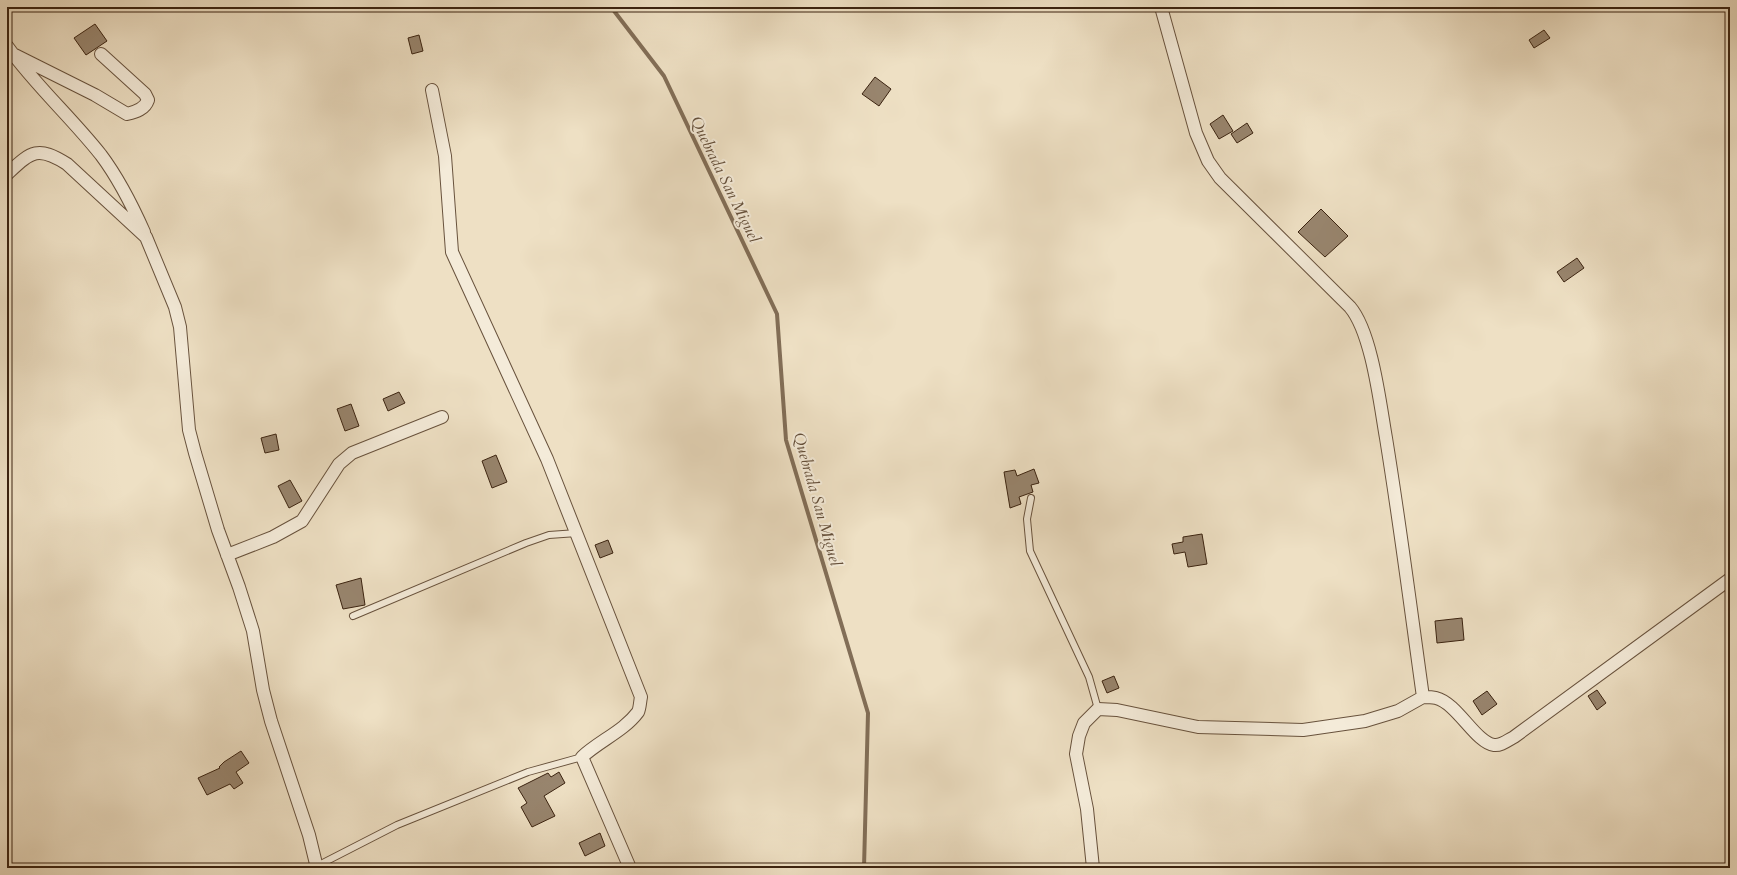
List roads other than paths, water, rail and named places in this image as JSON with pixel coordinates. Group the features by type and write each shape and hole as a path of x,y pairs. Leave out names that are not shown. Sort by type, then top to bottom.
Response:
{"street":[{"path":"1162,7 1196,133 1208,161 1220,178 1350,307 1361,324 1376,383 1398,510 1423,697"},
{"path":"10,49 94,94 127,114 134,113 146,105 148,100 145,94 101,54"},
{"path":"10,49 101,156 129,198 177,314 180,327 189,430 218,530 253,632 263,690 271,721 309,835 317,867"},
{"path":"432,90 444,156 452,252 547,459 641,697 639,711 620,729 592,748 582,757 630,868"},
{"path":"7,174 28,155 37,153 53,155 67,164 146,237"},
{"path":"227,555 273,537 302,520 339,464 352,454 442,417"},
{"path":"1093,868 1087,809 1076,754 1079,736 1084,723 1098,709 1117,710 1198,727 1303,730 1365,721 1398,711 1423,697 1436,698 1449,704 1485,741 1493,745 1501,744 1514,737 1730,579"}],"lane":[{"path":"1031,498 1027,519 1030,551 1089,677 1098,709"},
{"path":"353,616 526,543 549,535 577,533"},
{"path":"317,867 397,825 528,772 582,757"}],"waterway":[{"name":"Quebrada San Miguel","path":"611,7 664,76 777,314 786,440 868,713 864,868"}]}
